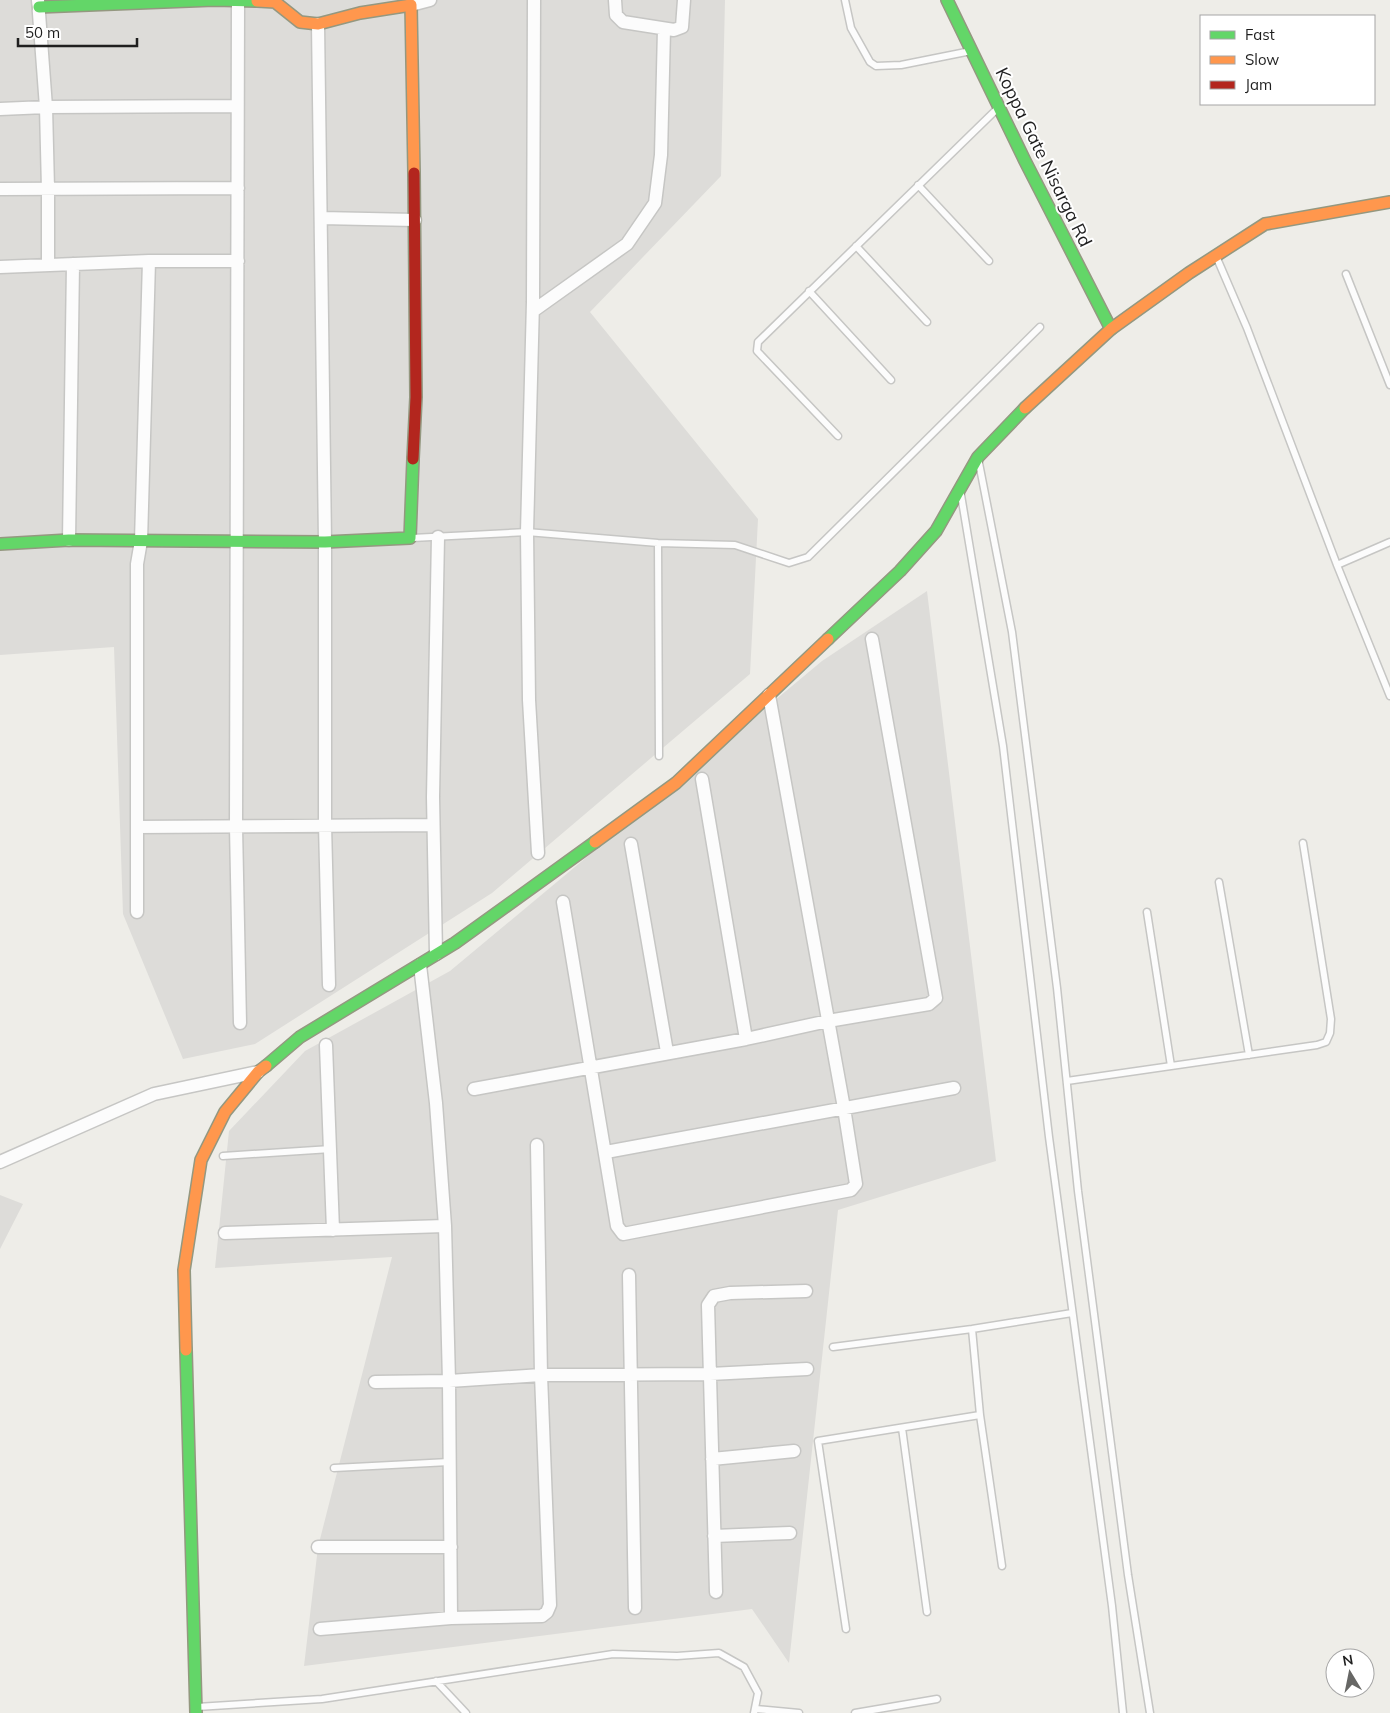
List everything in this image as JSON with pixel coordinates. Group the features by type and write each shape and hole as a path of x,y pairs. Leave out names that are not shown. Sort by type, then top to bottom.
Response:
{"street":[{"path":"48,264 46,107 39,4 214,0 275,1 300,22 318,24 360,6 411,5 430,0"},
{"path":"534,0 533,310 527,532 529,700 538,853"},
{"path":"616,0 616,14 623,22 674,30 682,27 684,0"},
{"name":"Koppa Gate Nisarga Rd","path":"947,0 1025,161 1111,329"},
{"path":"238,1 236,827 240,1023"},
{"path":"0,544 69,540 325,542 410,538 416,397 411,5"},
{"path":"318,24 325,542 325,825 329,985"},
{"path":"533,310 627,244 656,203 661,155 664,29"},
{"path":"0,109 237,106"},
{"path":"0,189 238,188"},
{"path":"196,1710 184,1270 201,1160 225,1112 258,1072 300,1037 456,943 676,783 900,571 936,531 978,457 1032,400 1111,329 1264,224 1390,202"},
{"path":"321,218 415,220"},
{"path":"0,267 149,261 238,261"},
{"path":"137,912 137,564 141,541 149,261"},
{"path":"69,540 72,264"},
{"path":"436,954 433,825 438,537"},
{"path":"474,1090 828,1021 930,1004 936,998 872,639"},
{"path":"563,902 618,1226 623,1234 851,1190 856,1184 844,1108 769,695"},
{"path":"702,779 746,1038"},
{"path":"137,827 433,825"},
{"path":"631,844 667,1052"},
{"path":"420,964 436,1103 445,1226 451,1618"},
{"path":"326,1045 333,1230"},
{"path":"0,1162 154,1094 258,1072"},
{"path":"606,1152 954,1088"},
{"path":"320,1629 451,1618 542,1616 547,1612 550,1605 541,1375 537,1145"},
{"path":"225,1233 445,1226"},
{"path":"629,1275 635,1608"},
{"path":"716,1592 708,1305 714,1296 730,1293 806,1291"},
{"path":"375,1382 448,1381 541,1375 710,1374 807,1369"},
{"path":"712,1459 794,1451"},
{"path":"714,1536 790,1533"},
{"path":"318,1547 451,1547"}],"lane":[{"path":"845,0 851,28 870,62 876,66 901,65 972,50"},
{"path":"838,436 756,351 758,342 999,107"},
{"path":"918,185 989,261"},
{"path":"856,246 927,322"},
{"path":"1216,256 1247,328 1337,565 1390,696"},
{"path":"1346,274 1390,384"},
{"path":"809,291 892,380"},
{"path":"410,538 527,532 658,543 736,544 790,563 808,557 1040,327"},
{"path":"978,457 1012,632 1057,988 1078,1191 1128,1575 1150,1713"},
{"path":"960,488 1003,746 1049,1137 1112,1606 1123,1713"},
{"path":"1337,565 1390,542"},
{"path":"658,543 659,756"},
{"path":"1067,1081 1317,1045 1326,1042 1330,1033 1331,1019 1303,843"},
{"path":"1219,882 1249,1055"},
{"path":"1147,912 1171,1066"},
{"path":"223,1156 331,1149"},
{"path":"833,1347 972,1329 1072,1313"},
{"path":"972,1329 980,1416 1002,1566"},
{"path":"846,1628 818,1440 980,1416"},
{"path":"902,1428 927,1612"},
{"path":"334,1468 450,1462"},
{"path":"196,1710 322,1700 613,1654 677,1656 719,1653 744,1666 758,1693 755,1711 799,1713"},
{"path":"436,1681 466,1713"},
{"path":"855,1713 937,1699"}],"shaded area":[{"path":"0,0 725,0 721,176 590,312 758,519 750,674 492,893 255,1044 183,1059 123,914 114,647 0,655"},
{"path":"927,591 996,1161 838,1210 789,1663 752,1609 304,1666 318,1547 392,1257 215,1268 229,1131 305,1051 450,971 822,661"},
{"path":"0,1195 23,1204 0,1249"}],"traffic: fast":[{"path":"39,7 214,0 257,1"},
{"path":"947,0 1025,161 1111,329"},
{"path":"828,639 900,571 936,531 978,457 1025,408"},
{"path":"0,544 69,540 325,542 410,538 413,459"},
{"path":"266,1066 300,1037 455,943 595,842"},
{"path":"186,1350 196,1713"}],"traffic: slow":[{"path":"257,1 275,2 300,22 318,24 360,13 411,5 414,173"},
{"path":"1025,408 1111,329 1189,273 1265,224 1390,202"},
{"path":"595,842 676,783 828,639"},
{"path":"186,1350 184,1270 201,1160 225,1112 258,1072 266,1066"}],"traffic: jam":[{"path":"413,459 416,397 414,173"}]}
